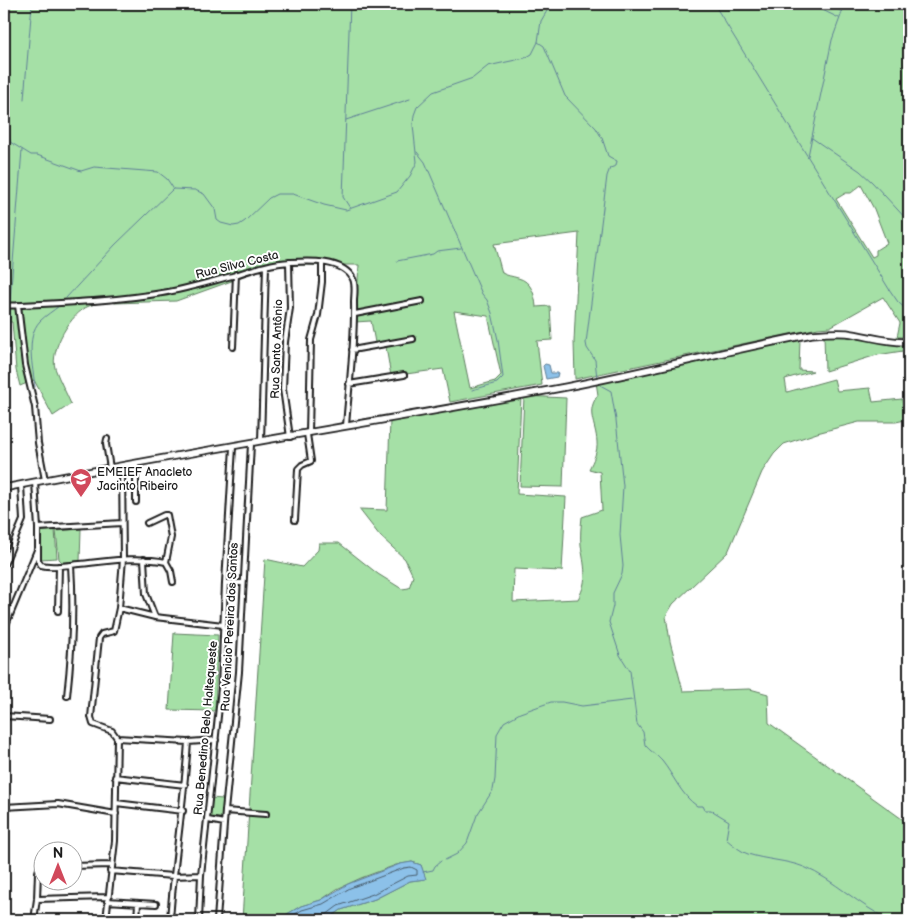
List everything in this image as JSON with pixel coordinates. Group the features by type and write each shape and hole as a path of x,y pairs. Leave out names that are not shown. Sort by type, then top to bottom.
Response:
{"main road":[{"path":"4,488 568,386 812,334 825,332 847,333 888,341 909,342"}],"street":[{"name":"Rua Silva Costa","path":"4,306 77,302 161,293 266,266 289,262 322,263 343,268 352,279 354,285 352,350 346,426"},
{"name":"Rua Santo Antônio","path":"289,262 290,308 285,342 283,389 290,437"},
{"path":"295,520 298,469 311,461 308,433 311,340 318,315 322,263"},
{"path":"261,442 266,266"},
{"path":"233,347 236,274"},
{"path":"354,314 422,301"},
{"path":"18,305 25,365 35,407 45,480"},
{"path":"352,350 413,339"},
{"path":"349,384 404,375"},
{"path":"107,439 106,444 110,468"},
{"name":"Rua Venicio Pereira dos Santos","path":"217,920 225,811 239,672 251,444"},
{"name":"Rua Benedino Belo Haltequeste","path":"199,920 201,875 221,688 233,447"},
{"path":"136,463 136,502"},
{"path":"106,920 116,814 117,738 112,731 93,724 91,717 99,638 102,634 114,631 119,608 123,559 122,466"},
{"path":"35,482 38,560 41,565 58,566 123,559 166,562"},
{"path":"4,565 24,520 21,485"},
{"path":"147,523 167,515 171,537 166,562 171,571 173,582"},
{"path":"38,528 122,523"},
{"path":"4,634 5,623 38,548"},
{"path":"144,559 146,594 155,616"},
{"path":"67,696 72,640 73,599 71,565"},
{"path":"58,566 58,611"},
{"path":"225,583 243,583"},
{"path":"119,608 155,616 223,625"},
{"path":"4,716 50,719"},
{"path":"117,738 188,742 216,740"},
{"name":"Rua Benedino Belo Haltequeste","path":"170,920 173,876 183,811 188,742"},
{"path":"115,777 185,785"},
{"path":"4,807 43,803 116,814"},
{"path":"116,803 183,811"},
{"path":"225,811 266,814"},
{"path":"208,820 224,823"},
{"path":"82,866 111,865"},
{"path":"110,871 173,876 201,875"},
{"path":"34,920 37,892"},
{"path":"37,899 107,899 156,904"},
{"path":"137,920 138,903"}],"green space":[{"path":"4,4 909,4 909,337 897,337 900,323 883,297 830,327 575,379 574,342 579,233 494,244 502,273 522,280 529,285 535,297 536,307 550,306 552,340 537,341 542,385 450,402 443,369 391,376 386,347 376,348 371,321 355,322 359,265 260,265 257,269 237,279 176,301 115,303 111,301 89,306 75,316 63,332 56,351 55,368 71,404 53,416 34,380 20,386 16,370 12,322 4,322","holes":["861,185 874,209 887,243 876,250 876,255 872,257 836,199 846,193 851,193","454,311 488,316 501,375 495,381 470,388"]},
{"path":"833,334 884,343 909,345 909,350 877,355 825,371 824,335"},
{"path":"800,339 799,370 813,371 785,379 787,392 834,379 837,391 870,388 873,402 902,399 905,420 896,422 859,422 784,444 774,454 762,472 728,552 673,604 666,616 670,641 683,691 750,689 768,694 769,723 909,824 909,920 494,920 494,918 487,920 327,920 341,910 375,899 410,881 425,879 421,865 412,862 396,865 361,878 337,889 321,900 301,906 277,920 242,920 265,559 302,567 318,550 319,543 339,543 378,574 402,589 409,588 413,576 405,559 380,536 359,509 387,510 390,420 521,396 517,494 566,497 562,571 514,569 513,602 578,599 585,579 581,542 582,517 602,510 600,472 589,469 595,456 597,445 592,418 592,407 598,395 596,382"},
{"path":"524,396 566,398 563,487 520,486"},
{"path":"81,529 80,561 62,562 59,559 56,531"},
{"path":"55,530 57,558 40,559 39,532"},
{"path":"174,633 218,635 215,711 169,710"},
{"path":"211,798 223,799 222,818 210,817"}],"water":[{"path":"545,364 549,365 551,373 558,373 557,377 546,379 543,366"},
{"path":"412,862 421,865 426,879 410,881 375,899 341,910 327,920 277,920 301,906 321,900 348,884 400,864"}],"waterway":[{"path":"24,99 32,4"},
{"path":"315,4 349,4"},
{"path":"350,4 343,197 350,208"},
{"path":"173,189 195,190 204,194 215,209 217,220 233,226 245,221 269,198 277,194 293,194 324,205 346,210 397,192 410,176 417,162 413,125 417,107 433,92 473,78 488,66 525,58 532,54 538,42 541,21 551,4"},
{"path":"714,4 889,289 898,302 909,312"},
{"path":"787,4 810,4 839,18"},
{"path":"824,4 841,11"},
{"path":"808,156 832,40 845,4"},
{"path":"538,42 544,46 565,96 596,128 602,138 608,156 617,161 616,166 610,168 607,176 586,343 595,360 597,378"},
{"path":"346,120 410,99"},
{"path":"4,105 10,142 31,155 37,155 81,171 94,167 158,172 167,179 173,188"},
{"path":"812,138 860,171 909,222"},
{"path":"10,300 22,150"},
{"path":"417,152 425,162 492,313 503,377 497,383 472,390"},
{"path":"66,298 115,245 173,189"},
{"path":"397,261 433,254 437,251 461,248"},
{"path":"35,387 31,353 35,328 40,321 59,306"},
{"path":"8,372 10,307"},
{"path":"598,382 611,391 623,486 620,535 623,566 622,574 613,593 613,606 609,622 620,655 630,671 637,724 643,732 645,745 662,761 691,802 697,806 703,806 705,810 711,810 729,821 726,839 736,847 745,853 790,863 815,872 868,908 890,920"},
{"path":"445,860 457,854 467,843 477,815 493,790 497,734 504,722 520,713 551,702 582,706 632,700"},
{"path":"423,872 433,870 441,861"}],"place":[{"name":"EMEIEF Anacleto Jacinto Ribeiro","path":"81,498"}]}
